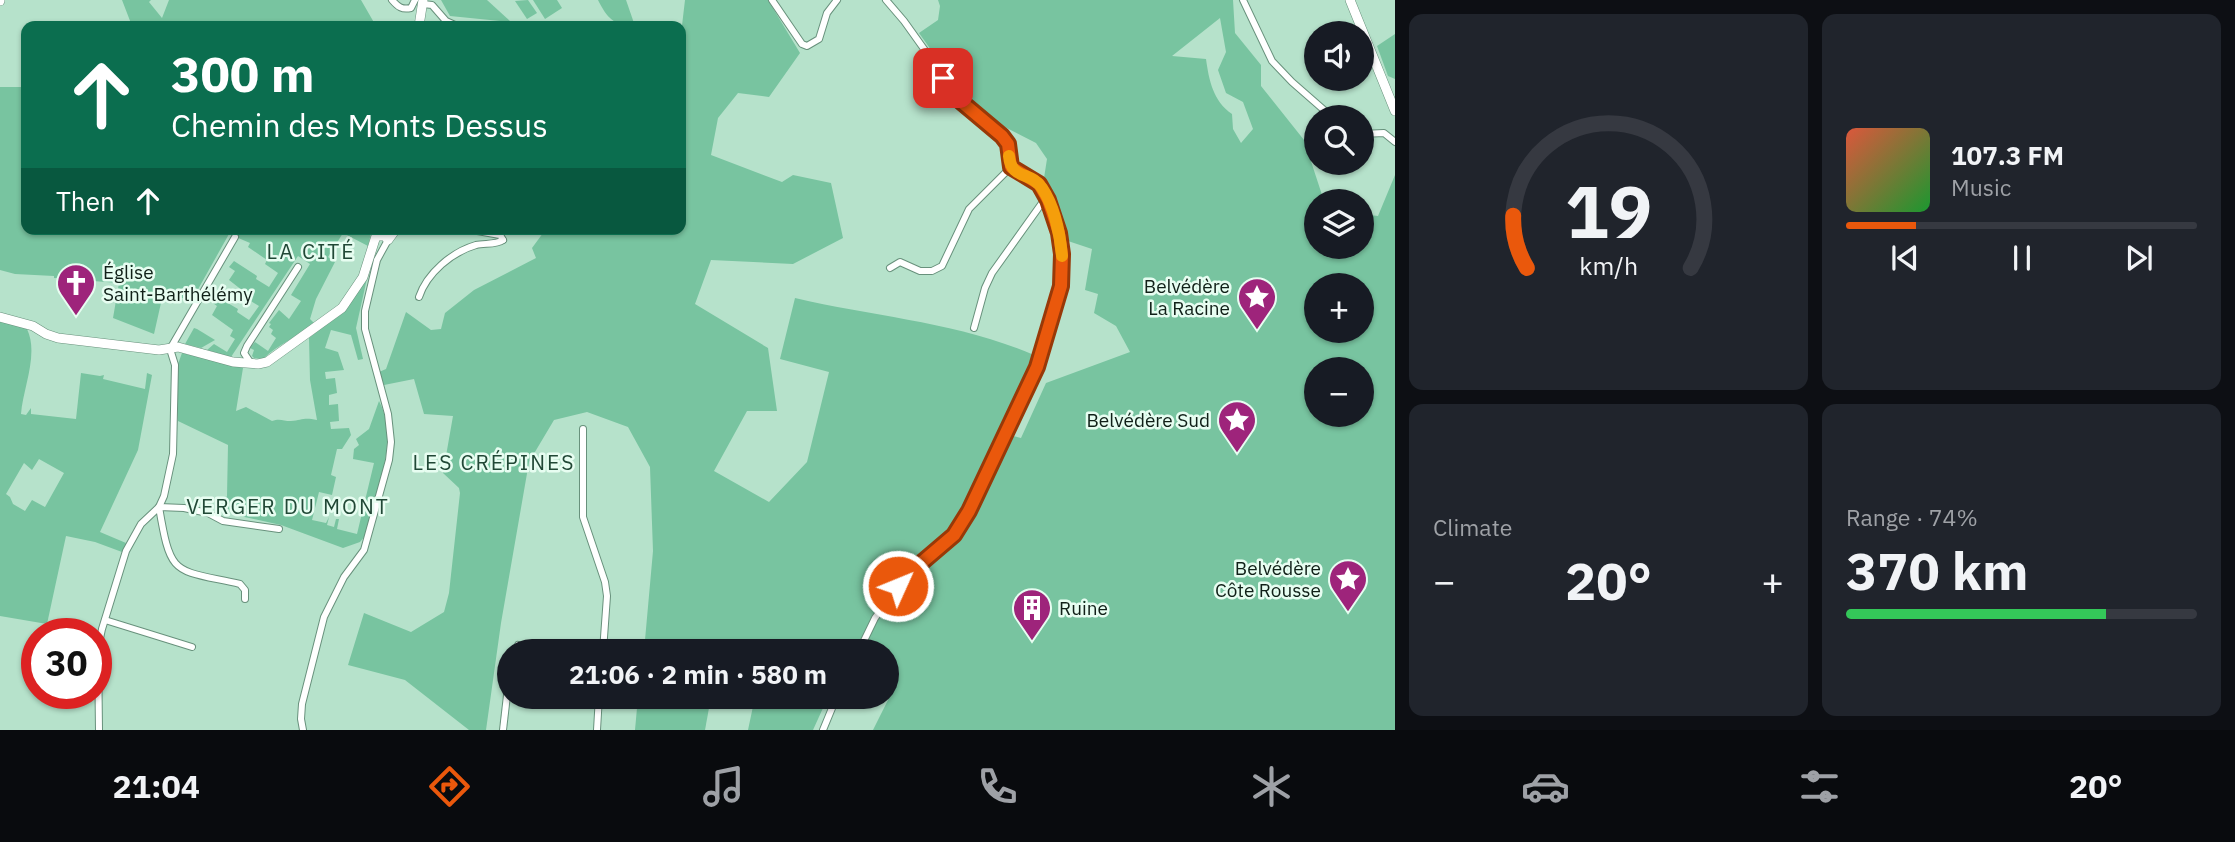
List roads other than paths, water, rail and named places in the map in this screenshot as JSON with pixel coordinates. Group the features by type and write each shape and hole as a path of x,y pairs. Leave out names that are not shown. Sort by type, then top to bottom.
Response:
{"street":[{"path":"392,0 399,8 405,9 420,1"},
{"path":"772,0 802,44 807,46 819,39 827,13 837,0"},
{"path":"865,639 875,618 898,586 954,535 969,511 1037,367 1061,286 1062,254 1059,233 1043,188 1033,178 1016,172 1011,167 1008,144 952,94 934,63 886,0"},
{"path":"1243,0 1272,61 1318,105"},
{"path":"1350,0 1395,111"},
{"path":"419,21 420,1"},
{"path":"420,1 432,5 446,21"},
{"path":"1374,133 1384,133 1395,142"},
{"path":"890,268 900,262 920,271 932,271 942,266 969,209 1011,167"},
{"path":"974,328 992,273 1042,203 1048,200"},
{"path":"303,730 302,704 324,617 344,577 364,550 388,460 391,442 388,414 365,329 365,311 377,260 392,235"},
{"path":"419,297 422,287 444,262 472,246 499,243 503,240 500,235"},
{"path":"0,317 33,326 58,338 124,347 178,347 220,359 258,364 267,362 330,318 350,298 363,277 376,236 385,236 388,240"},
{"path":"106,618 126,551 141,524 159,507 164,496 173,453 175,365 170,349 235,237"},
{"path":"250,362 244,353 247,346 298,267"},
{"path":"583,429 583,517 605,582 607,596 604,639"},
{"path":"159,507 184,508 208,513 223,521 279,529"},
{"path":"159,507 166,545 173,563 188,572 240,584 245,590 246,600"},
{"path":"112,622 192,647"},
{"path":"99,709 99,730"},
{"path":"503,730 505,709"},
{"path":"597,730 598,709"},
{"path":"823,730 832,709"}],"place":[{"name":"Église Saint-Barthélémy","path":"76,317"},
{"name":"Belvédère La Racine","path":"1257,331"},
{"name":"Belvédère Sud","path":"1237,454"},
{"name":"Belvédère Côte Rousse","path":"1348,613"},
{"name":"Ruine","path":"1032,642"}],"district":[{"name":"LA CITÉ","path":"311,251"},
{"name":"LES CRÉPINES","path":"494,462"},
{"name":"VERGER DU MONT","path":"288,506"}]}
